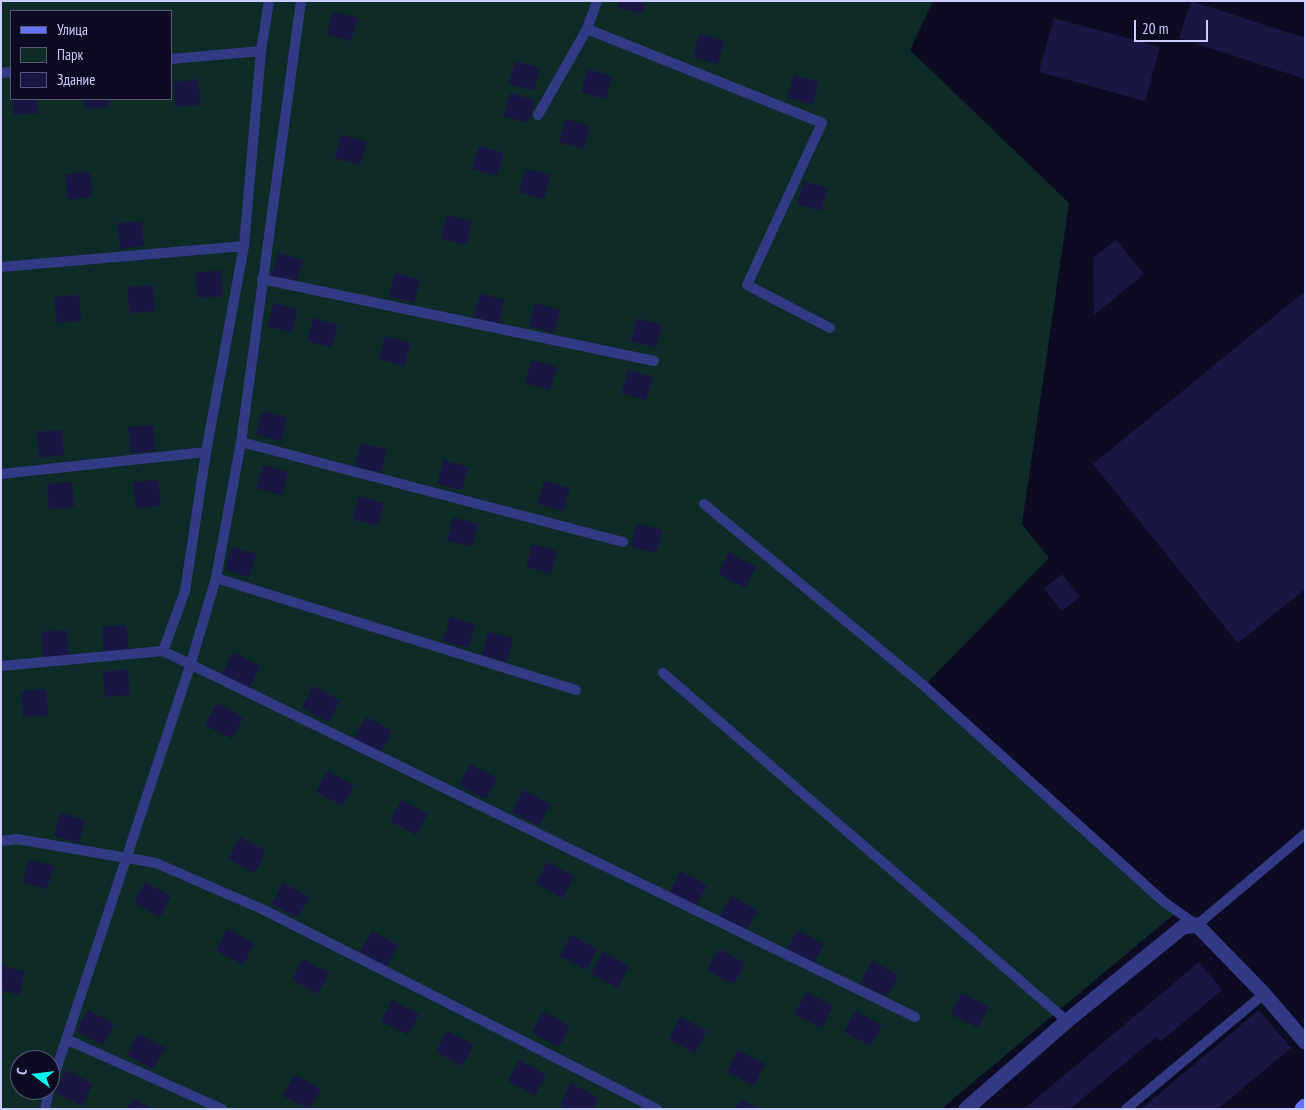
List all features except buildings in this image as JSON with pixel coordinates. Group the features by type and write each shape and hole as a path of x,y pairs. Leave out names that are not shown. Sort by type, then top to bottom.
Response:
{"street":[{"path":"966,1109 1067,1021 1183,927 1197,925 1264,994 1305,1042"}],"lane":[{"path":"163,652 185,591 206,452 244,246 262,51 269,1"},
{"path":"60,1062 125,858 190,666 216,578 241,442 301,1"},
{"path":"538,115 587,29 597,1"},
{"path":"587,29 822,123 747,285 830,328"},
{"path":"172,59 262,51"},
{"path":"1,267 244,246"},
{"path":"262,279 654,361"},
{"path":"241,442 623,542"},
{"path":"1,474 206,452"},
{"path":"704,504 922,684 1164,902 1197,925 1305,834"},
{"path":"216,578 576,690"},
{"path":"1,666 163,652 915,1017"},
{"path":"663,673 1067,1021"},
{"path":"1,841 17,839 156,863 264,910 657,1109"},
{"path":"1126,1109 1264,994"},
{"path":"68,1040 222,1109"}],"green space":[{"path":"1,1 933,1 910,50 1069,203 1022,524 1049,558 926,684 1179,910 941,1109 1,1109"}]}
